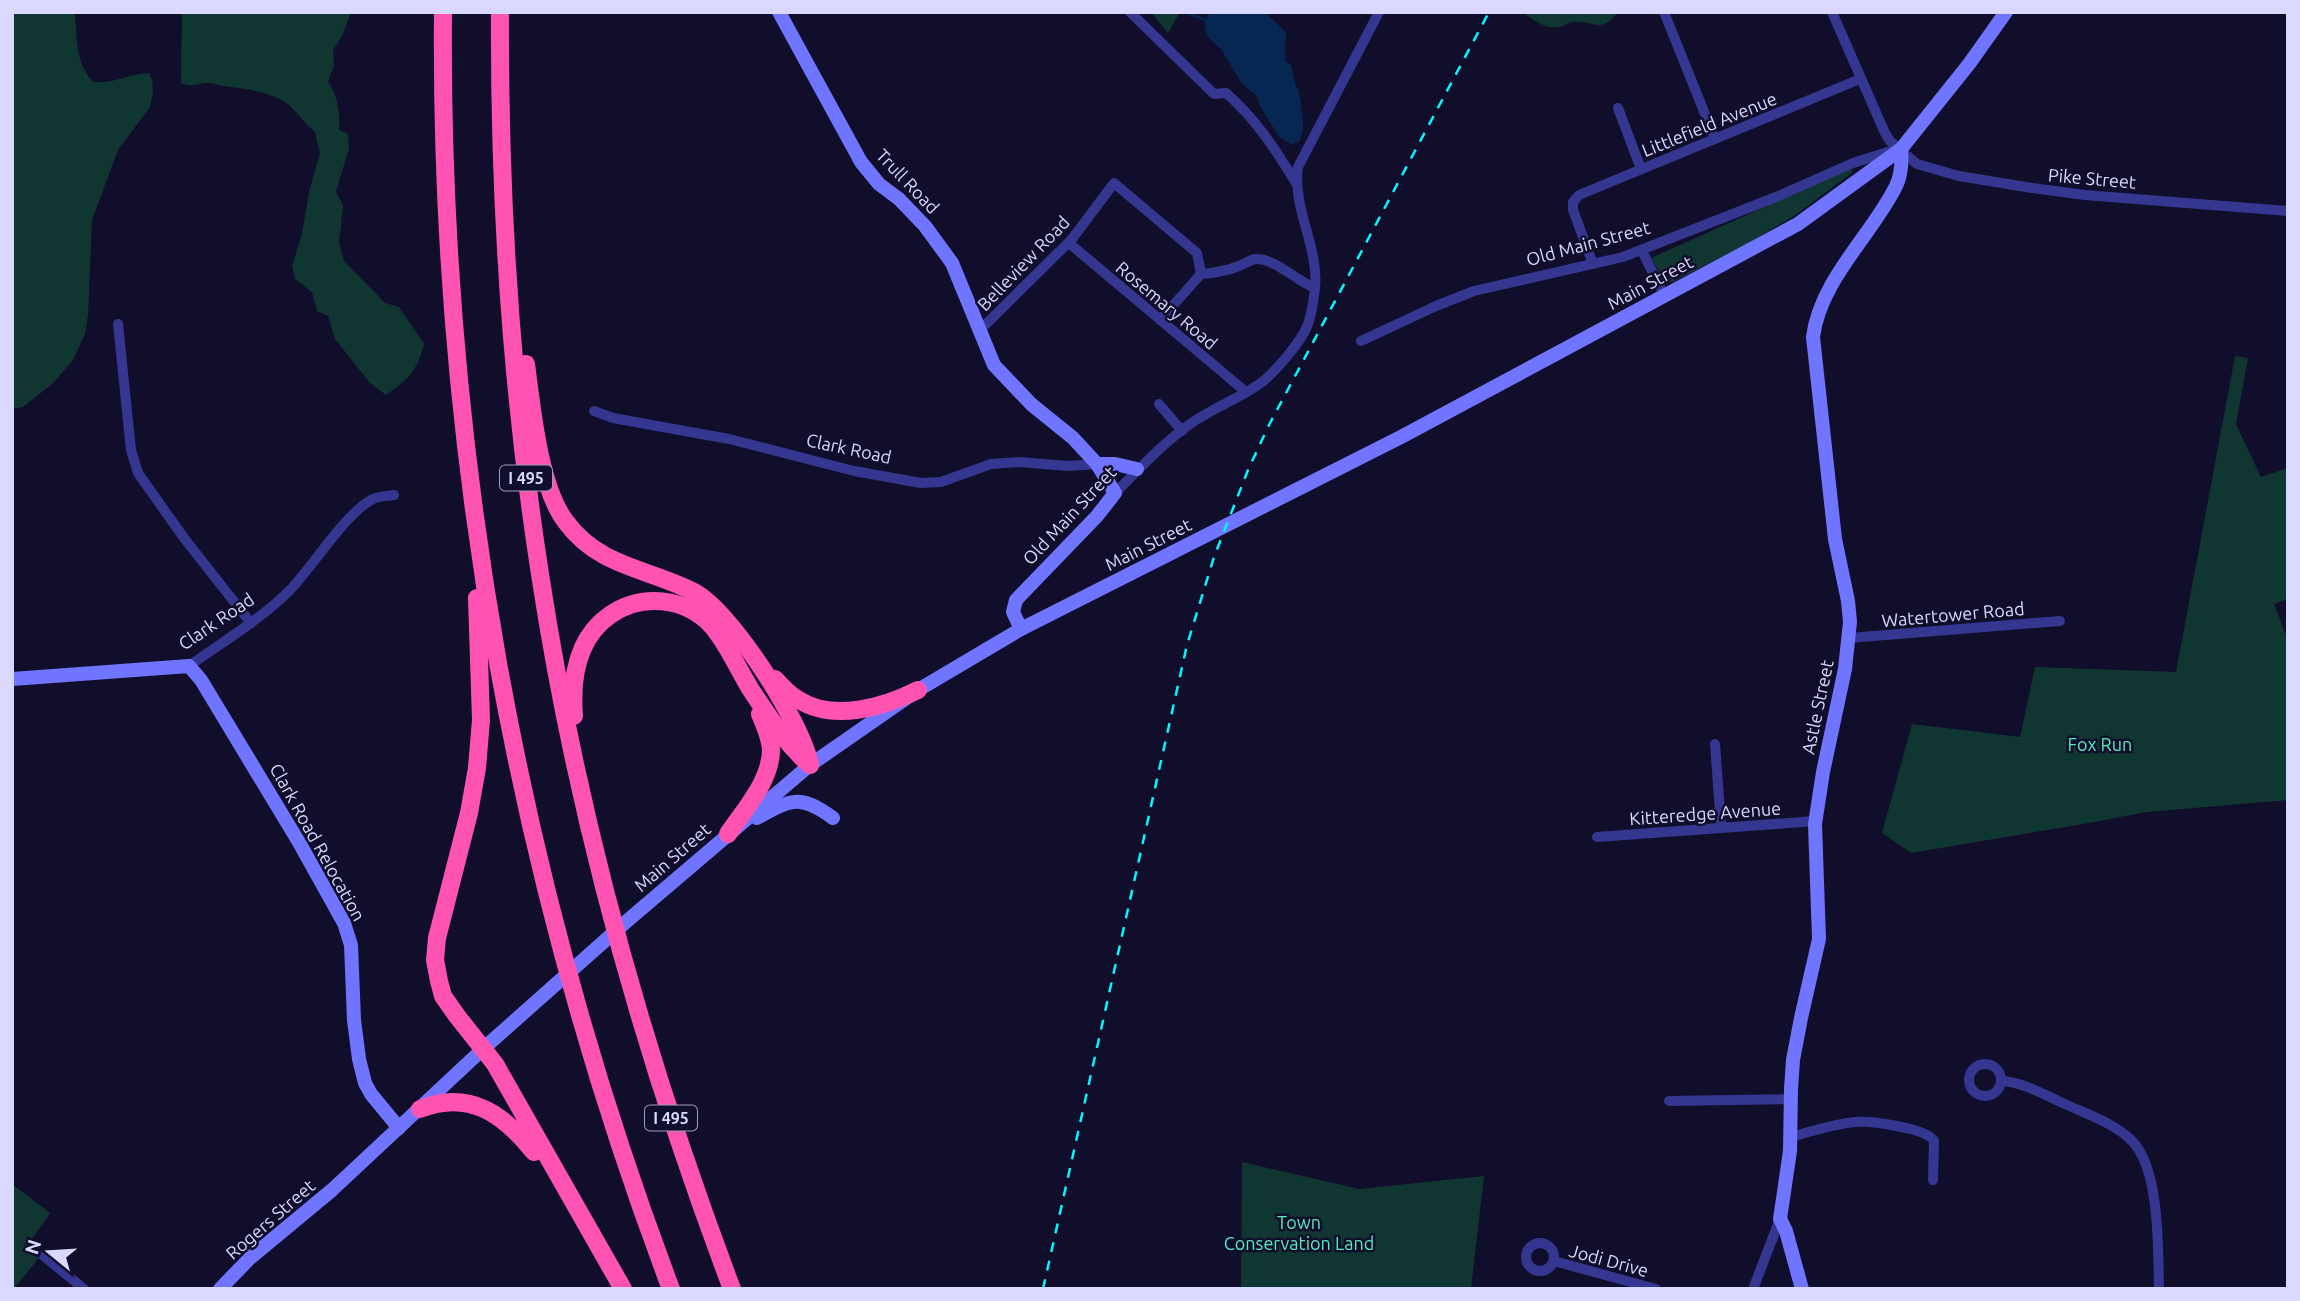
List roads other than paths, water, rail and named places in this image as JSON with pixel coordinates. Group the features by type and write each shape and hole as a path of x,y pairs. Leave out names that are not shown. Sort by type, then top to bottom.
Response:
{"highway":[{"path":"443,12 447,233 480,641 481,720 477,768 469,813 437,938 435,960 443,996 495,1064 623,1289"},
{"name":"I 495","path":"500,12 501,167 514,365 531,513 553,654 580,784 612,916 670,1114 732,1289"},
{"path":"501,167 528,382 546,477 557,507 575,534 606,558 690,590 706,600 724,617 757,661 799,730 810,765"},
{"path":"468,471 508,718 538,855 590,1049 671,1289"},
{"path":"580,784 573,713 576,669 581,652 590,634 616,611 634,604 656,601 674,603 705,620 715,631 787,742 810,765"},
{"path":"757,661 792,696 825,710 872,707 918,690"},
{"path":"729,834 762,781 771,751 767,731 750,688"},
{"path":"420,1109 452,1102 474,1105 492,1112 525,1141 563,1186"}],"street":[{"name":"Trull Road","path":"779,12 852,149 870,175 913,213 952,263 994,365 1031,404 1073,438 1097,464 1115,493"},
{"path":"1130,12 1214,94 1226,93 1235,101 1267,137 1296,183"},
{"path":"1296,183 1298,167 1379,12"},
{"path":"1664,12 1715,139"},
{"name":"Pike Street","path":"1832,12 1885,133 1890,141 1912,160 1927,168 2024,187 2288,211"},
{"name":"Main Street","path":"345,1178 484,1048 810,765 918,690 1021,629 1487,392 1798,224 1901,149 1969,64 2006,12"},
{"name":"Littlefield Avenue","path":"1593,264 1573,211 1573,202 1579,195 1860,79"},
{"path":"1618,108 1641,169"},
{"name":"Old Main Street","path":"1362,341 1474,291 1642,251 1853,163 1901,149"},
{"name":"Astle Street","path":"1753,1289 1780,1219 1791,1137 1793,1060 1819,939 1814,849 1816,821 1849,638 1848,601 1835,539 1814,362 1814,331 1828,293 1896,185 1902,163 1901,149"},
{"name":"Belleview Road","path":"979,331 1069,243 1114,183 1197,253 1201,274"},
{"name":"Old Main Street","path":"1021,629 1013,611 1016,600 1097,516 1137,469 1182,431 1225,402 1260,384 1278,367 1308,325 1315,288 1314,268 1299,208 1296,183"},
{"name":"Rosemary Road","path":"1069,243 1246,392"},
{"path":"1642,251 1664,295"},
{"path":"1160,320 1201,274 1219,273 1255,259 1287,271 1304,284 1315,288"},
{"path":"118,324 131,450 138,473 184,538 250,622"},
{"path":"1159,404 1182,431"},
{"name":"Clark Road","path":"594,411 614,418 729,439 855,471 921,483 942,482 991,464 1097,464"},
{"path":"1097,464 1115,464 1137,469"},
{"name":"Clark Road","path":"12,679 189,666 289,590 358,511 374,499 394,495"},
{"name":"Watertower Road","path":"1849,638 2060,621"},
{"name":"Clark Road Relocation","path":"189,666 208,691 344,923 351,945 354,1020 365,1083 398,1128"},
{"path":"1715,744 1721,827"},
{"path":"729,834 795,800 814,805 833,818"},
{"name":"Kitteredge Avenue","path":"1597,837 1816,821"},
{"path":"2001,1081 2020,1084 2102,1121 2133,1142 2148,1168 2152,1183 2159,1289"},
{"path":"1669,1101 1791,1099"},
{"path":"1791,1137 1826,1127 1859,1122 1924,1132 1934,1141 1933,1180"},
{"name":"Rogers Street","path":"220,1289 269,1241 345,1178"},
{"path":"1780,1219 1786,1231 1802,1289"},
{"path":"34,1248 83,1289"},
{"name":"Jodi Drive","path":"1554,1261 1656,1289"}],"water":[{"path":"1209,12 1265,12 1286,33 1285,60 1291,65 1302,110 1303,129 1299,142 1291,144 1279,137 1256,95 1242,84 1221,49 1209,38 1205,22"}],"waterway":[{"path":"1186,12 1208,21"}],"railway":[{"path":"1043,1289 1187,645 1214,557 1269,425 1489,12"}],"park label":[{"name":"Fox Run","path":"2100,744"},
{"name":"Town Conservation Land","path":"1299,1232"}]}
